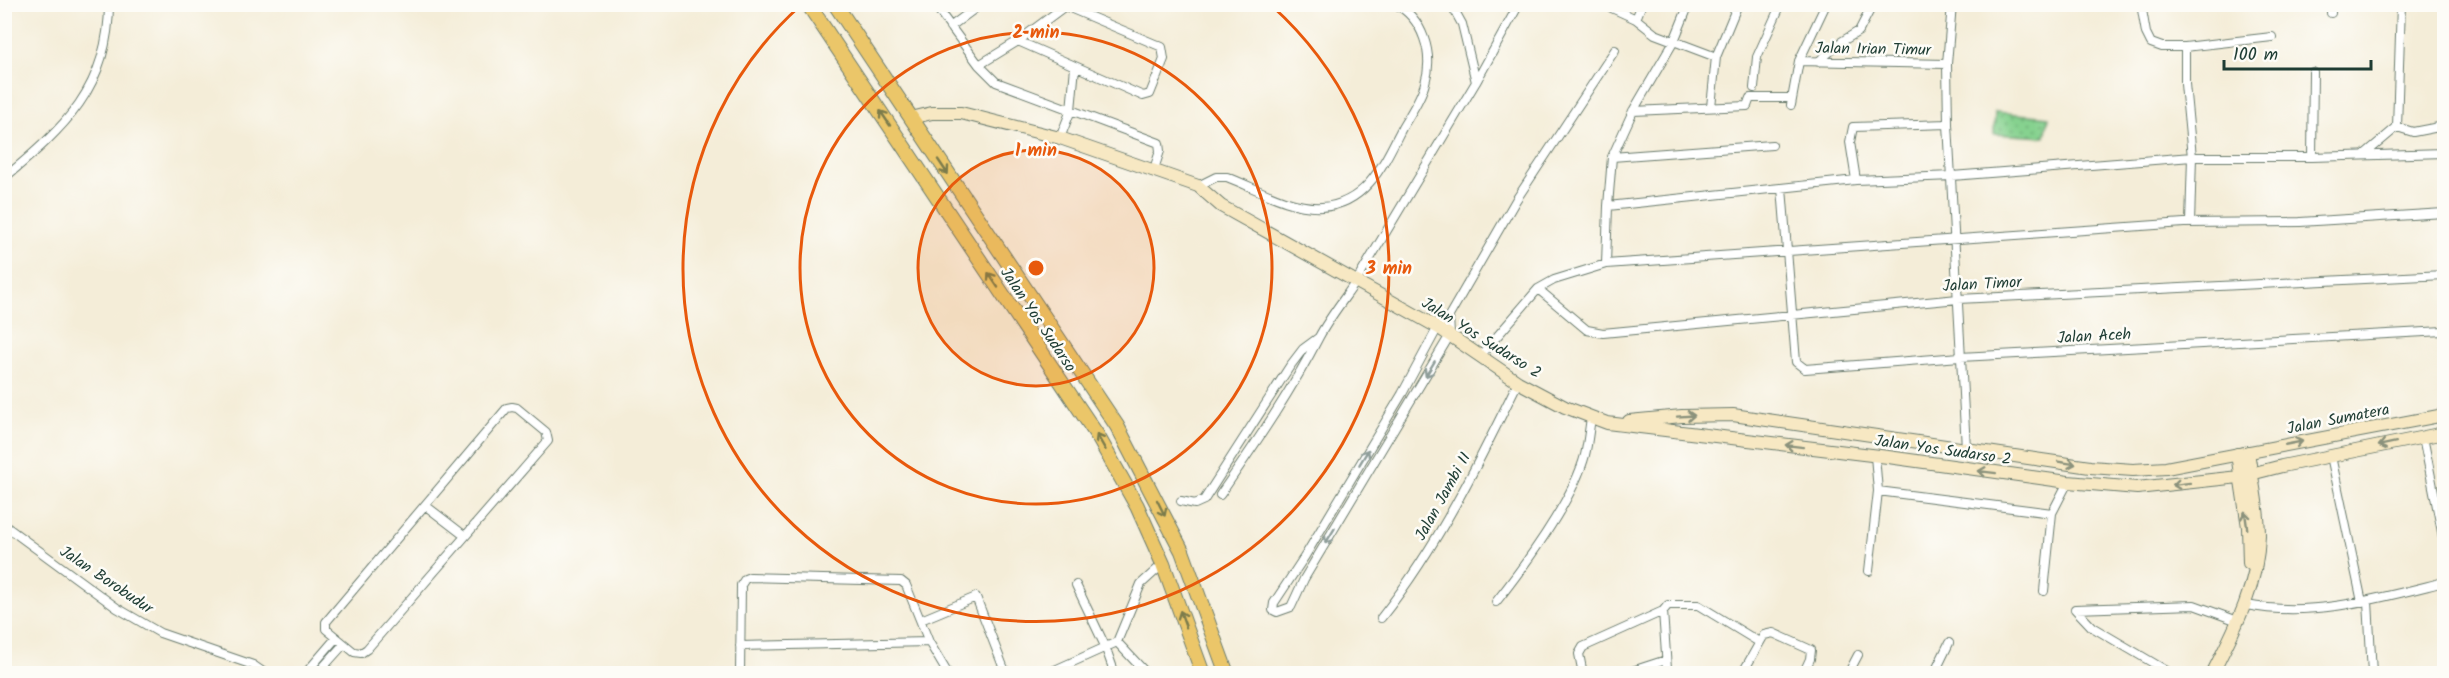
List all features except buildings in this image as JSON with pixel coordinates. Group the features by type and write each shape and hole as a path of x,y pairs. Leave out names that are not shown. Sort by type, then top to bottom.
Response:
{"main road":[{"name":"Jalan Yos Sudarso","path":"808,4 1097,435 1131,496 1163,564 1203,674"},
{"name":"Jalan Yos Sudarso","path":"835,4 1117,426 1182,551 1227,674"},
{"name":"Jalan Yos Sudarso 2","path":"911,118 932,113 962,113 1060,138 1198,186 1221,206 1450,334 1518,382 1564,407 1607,423 2068,482 2137,488 2245,475"},
{"path":"1068,392 1086,377"},
{"name":"Jalan Yos Sudarso 2","path":"1607,423 1682,416 1733,415 2090,467 2133,470 2166,468 2242,453"},
{"name":"Jalan Sumatera","path":"2242,453 2445,415"},
{"path":"2245,475 2445,433"},
{"path":"1891,458 1893,437"},
{"path":"2212,674 2235,620 2245,588 2249,564 2242,453"},
{"path":"2203,674 2246,605 2255,574 2259,533 2245,475"},
{"path":"1131,496 1150,486"}],"street":[{"path":"4,178 47,140 72,113 95,80 106,46 109,4"},
{"path":"934,4 979,65 996,82 1159,143 1160,151 1153,172"},
{"path":"950,27 981,4"},
{"path":"1198,186 1216,177 1227,177 1298,205 1322,207 1339,204 1365,189 1376,177 1393,146 1425,84 1427,72 1425,42 1417,22 1411,14 1395,4"},
{"path":"1451,4 1462,24 1476,82"},
{"path":"1220,495 1265,430 1314,350 1318,338 1356,281 1476,82 1519,4"},
{"path":"1603,4 1636,19 1648,31 1716,57"},
{"path":"1636,19 1642,4"},
{"path":"1606,264 1612,157 1633,111 1674,41 1689,4"},
{"path":"1711,107 1716,57 1738,4"},
{"path":"1754,88 1757,57 1781,4"},
{"path":"1633,111 1747,106 1750,98 1791,101 1799,61 1826,4"},
{"path":"1818,62 1841,42 1859,31 1873,4"},
{"path":"1952,4 1947,64 1948,124 1966,448"},
{"path":"2141,4 2146,33 2151,43 2162,47 2185,47 2272,37"},
{"path":"2365,154 2397,127 2401,4"},
{"path":"979,65 1018,41 1065,6 1162,47 1164,59 1153,88 1146,96 1018,41"},
{"path":"2185,47 2185,84 2192,157 2190,223"},
{"path":"1449,316 1450,334 1304,579 1290,607 1286,611 1277,612 1273,608 1274,603 1305,556 1402,394 1438,327 1449,316 1515,200 1615,50"},
{"name":"Jalan Irian Timur","path":"1799,61 1947,64"},
{"path":"1060,138 1071,110 1075,67"},
{"path":"2312,157 2313,72"},
{"path":"1856,180 1850,142 1853,127 1948,124"},
{"path":"2397,127 2413,132 2445,126"},
{"path":"1612,157 1772,145"},
{"path":"1608,206 1856,180 1952,176 2192,157 2312,157 2445,153"},
{"name":"Jalan Aceh","path":"1782,188 1796,362 1804,369 1960,357 2445,331"},
{"path":"1481,355 1538,289 1554,280 1606,264 1789,253 2190,223 2300,222 2445,213"},
{"name":"Jalan Timor","path":"1538,289 1581,325 1594,332 1958,299 2445,275"},
{"path":"1181,501 1195,504 1204,500 1290,366 1303,349 1318,338"},
{"name":"Jalan Jambi II","path":"1381,618 1411,580 1447,521 1518,382"},
{"path":"507,408 517,408 546,432 548,441 363,652 354,652 326,628 326,622 426,506 507,408"},
{"path":"1496,602 1522,569 1569,492 1584,456 1591,418"},
{"path":"2423,437 2445,542"},
{"path":"1869,571 1878,491 1875,456"},
{"path":"2331,456 2365,601 2372,674"},
{"path":"2044,591 2052,513 2068,482"},
{"path":"1878,491 2052,513"},
{"path":"426,506 465,536"},
{"name":"Jalan Borobudur","path":"4,525 117,608 160,633 253,665 266,674"},
{"path":"1046,674 1117,642 1141,584 1163,564"},
{"path":"740,674 741,585 745,579 750,577 895,579 906,585 929,642 948,674"},
{"path":"2246,605 2293,610 2365,601 2445,582"},
{"path":"1076,585 1105,646 1115,674"},
{"path":"921,620 976,597 1006,674"},
{"path":"1583,674 1579,654 1583,647 1663,611 1668,605 1698,605 1759,642"},
{"path":"2172,674 2091,627 2075,609 2194,605 2235,620"},
{"path":"1663,611 1666,664"},
{"path":"1742,674 1764,635 1773,633 1808,647 1811,653 1810,659 1803,674"},
{"path":"305,674 340,641"},
{"path":"318,674 340,641"},
{"path":"740,646 929,642"},
{"path":"1117,642 1147,674"},
{"path":"1934,674 1949,643"},
{"path":"1848,674 1858,655"},
{"path":"1654,674 1666,664"},
{"path":"1623,674 1666,664 1683,673"}],"green space":[{"path":"1995,112 2049,117 2045,137 1994,134"}]}
